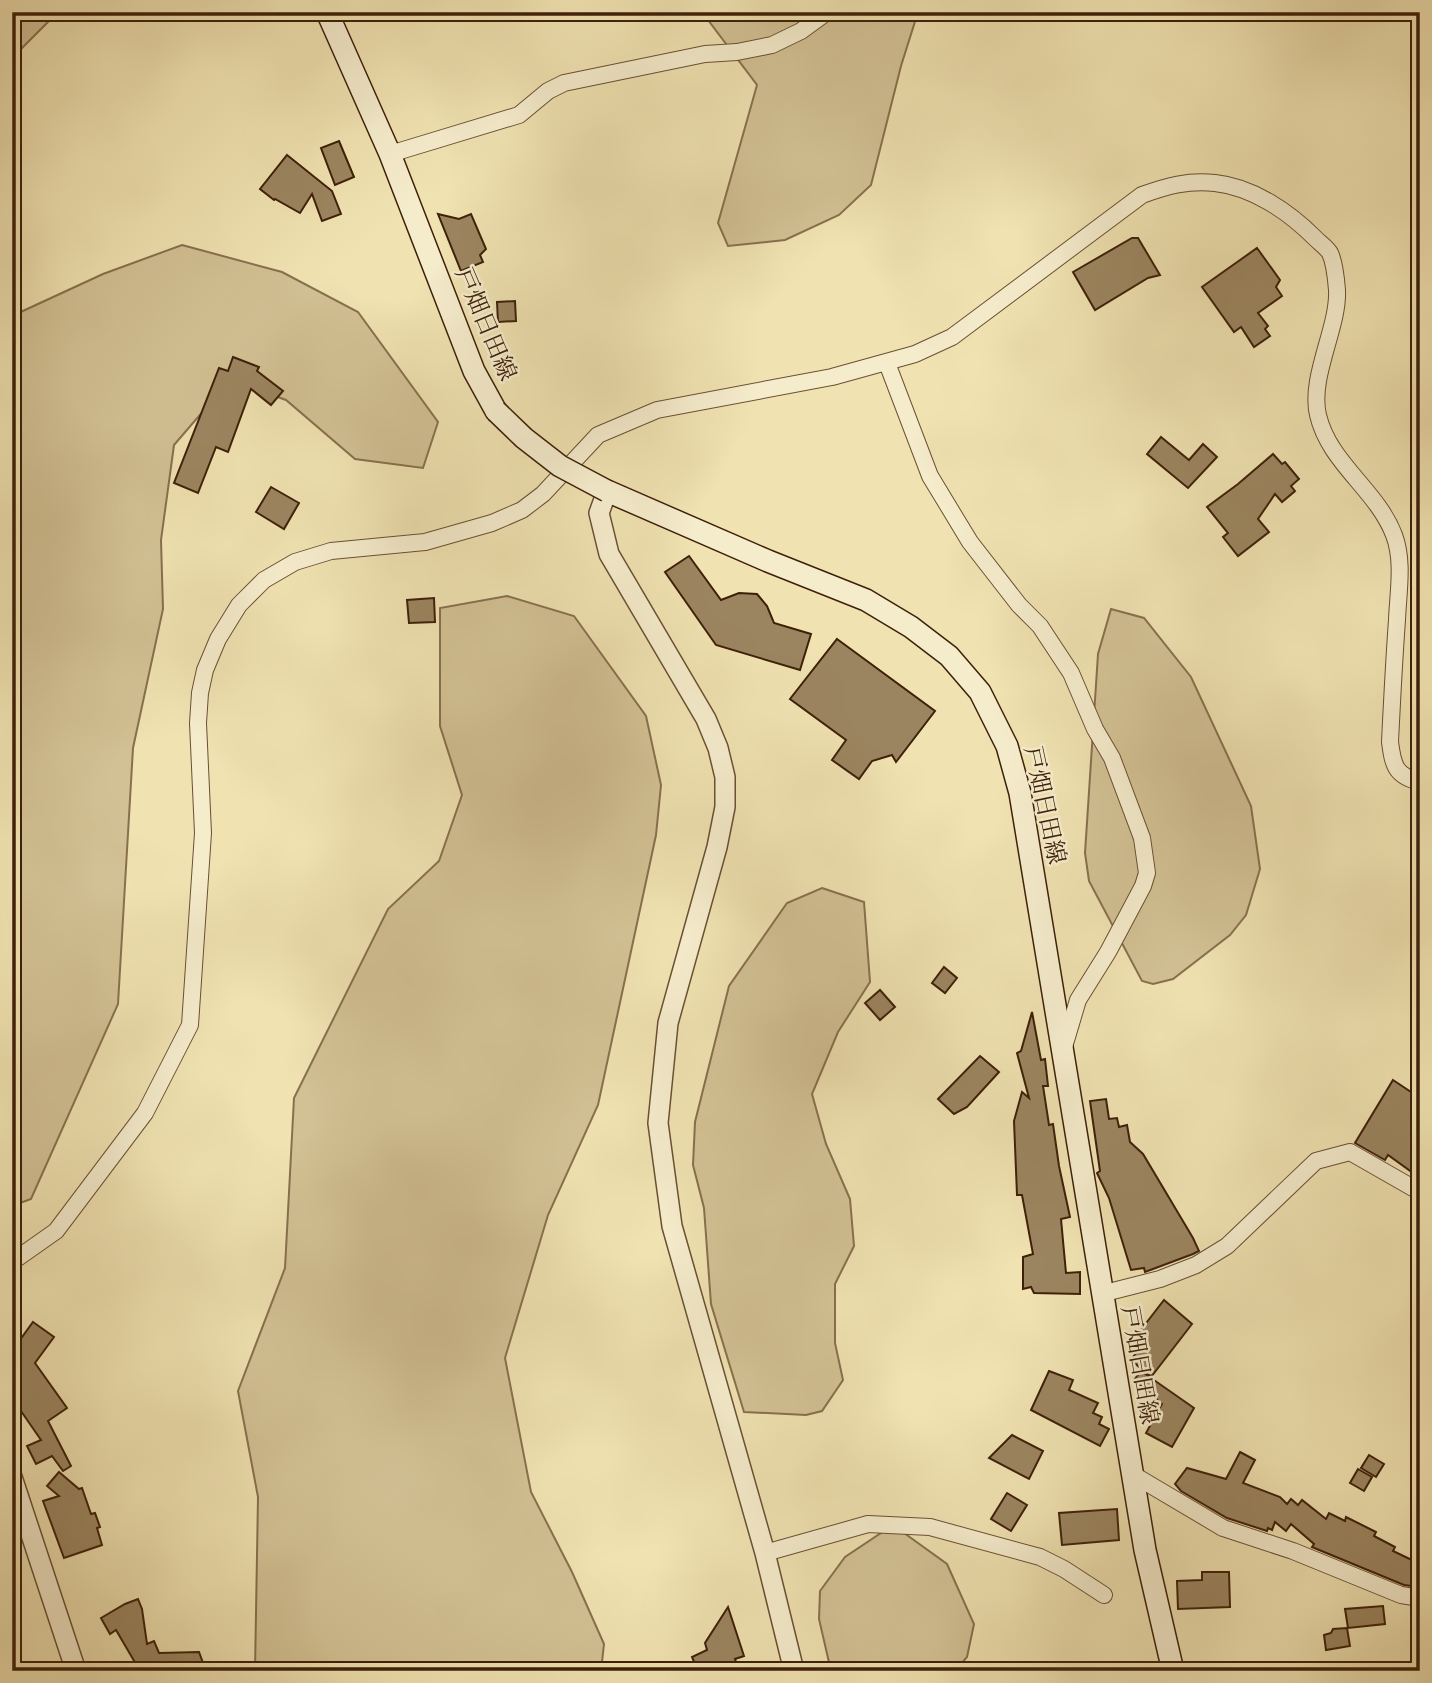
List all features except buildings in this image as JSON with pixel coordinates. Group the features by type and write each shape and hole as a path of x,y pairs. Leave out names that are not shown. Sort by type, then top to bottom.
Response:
{"main road":[{"name":"戸畑日田線","path":"327,12 390,154 474,372 496,411 524,438 560,466 607,491 866,600 911,627 949,656 980,692 1007,746 1020,793 1145,1550 1173,1671"}],"street":[{"path":"390,154 519,115 548,91 564,83 705,54 737,52 772,45 801,31 827,12"},
{"path":"12,1262 56,1231 145,1113 190,1025 203,833 198,723 200,694 205,670 218,639 239,605 264,580 295,562 331,551 436,540 492,523 522,510 543,494 598,435 657,410 832,377 915,354 952,337 1142,195 1170,185 1217,183 1250,192 1299,223 1330,252 1336,274 1337,294 1317,392 1317,412 1322,429 1335,453 1385,518 1395,537 1399,573 1390,742 1392,765 1401,774 1420,782"},
{"path":"887,363 930,476 970,542 1019,605 1040,626 1071,673 1095,729 1112,758 1142,838 1146,873 1143,886 1108,952 1078,1000 1062,1052"},
{"path":"607,491 599,513 609,554 706,719 718,748 725,777 725,807 717,847 668,1023 658,1123 672,1226 765,1553 794,1671"},
{"path":"1101,1294 1160,1279 1196,1265 1227,1247 1316,1161 1350,1152 1420,1192"},
{"path":"1132,1474 1223,1528 1293,1551 1401,1595 1420,1598"},
{"path":"12,1477 76,1671"},
{"path":"765,1553 868,1524 930,1527 1040,1557 1104,1595"}],"shaded area":[{"path":"12,12 58,12 12,58"},
{"path":"702,12 918,12 901,66 871,185 839,215 785,240 728,246 718,223 757,85"},
{"path":"182,245 282,272 358,312 438,422 423,468 355,459 286,400 230,380 174,445 161,540 163,609 133,748 118,1004 31,1199 12,1206 12,316 103,274"},
{"path":"507,596 574,616 646,716 661,785 656,835 598,1105 548,1215 505,1358 531,1492 572,1572 604,1644 601,1671 255,1671 258,1497 238,1391 285,1268 294,1098 388,909 439,861 462,795 440,726 440,608"},
{"path":"1111,609 1144,618 1191,677 1251,806 1260,869 1246,915 1230,935 1173,979 1153,984 1142,981 1089,881 1085,853 1098,654"},
{"path":"822,888 864,902 870,982 838,1032 812,1094 826,1144 850,1199 854,1246 835,1284 835,1343 843,1380 822,1411 806,1415 744,1412 711,1304 704,1208 693,1165 695,1122 729,986 787,903"},
{"path":"893,1525 947,1564 974,1624 967,1657 955,1671 831,1671 819,1619 820,1591 845,1557"}]}
